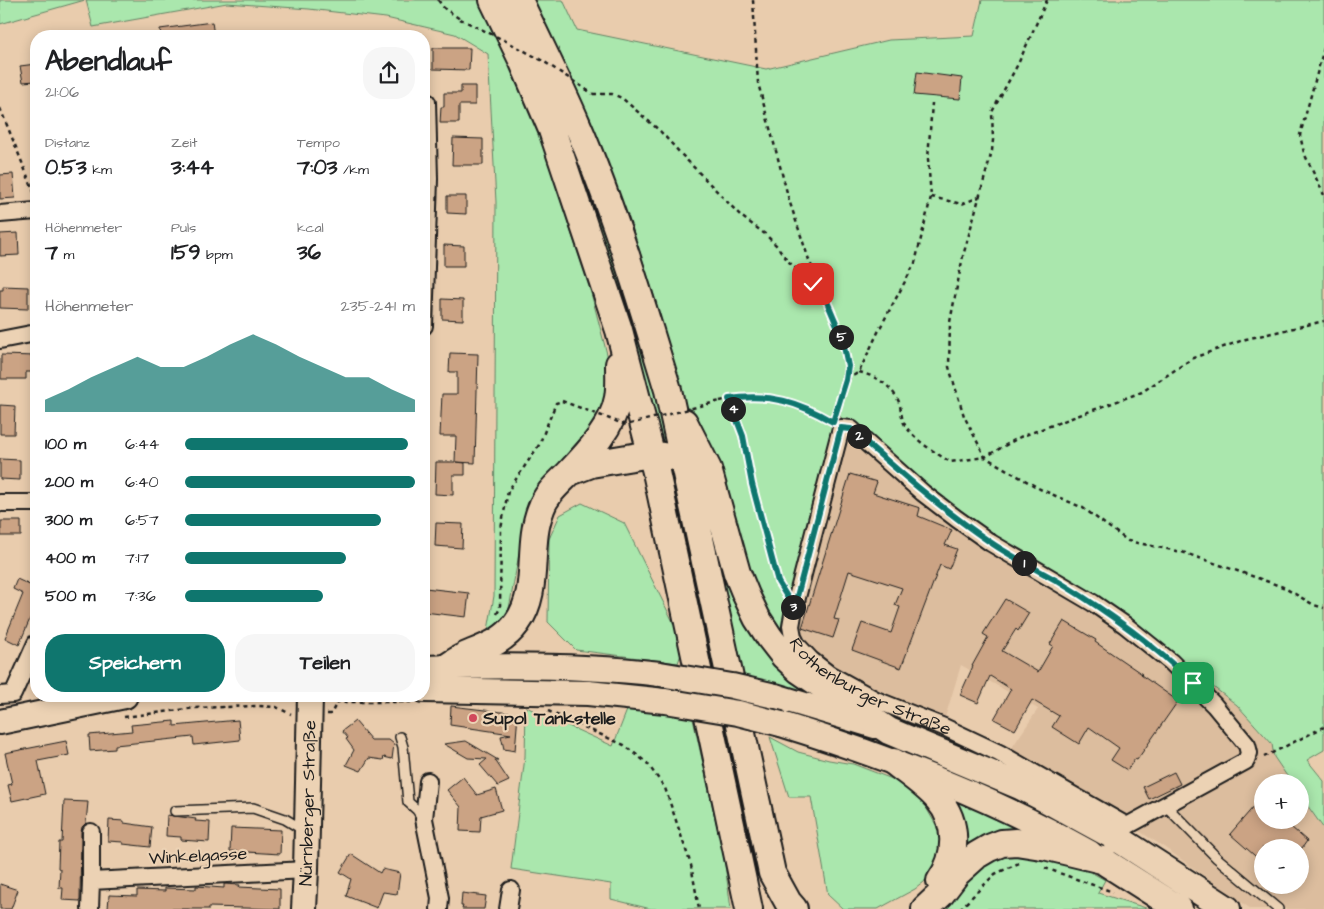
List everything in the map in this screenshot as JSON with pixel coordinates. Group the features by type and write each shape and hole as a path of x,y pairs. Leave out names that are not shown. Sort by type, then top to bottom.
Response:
{"main road":[{"path":"493,0 522,60 552,130 618,330 651,454 749,909"},
{"path":"519,0 577,124 600,182 646,317 668,390 772,873 788,902 786,904"},
{"path":"435,667 481,650 500,640 508,634 526,610 530,589 533,542 538,518 547,496 599,438 614,413 619,397 618,330"},
{"path":"668,390 708,469 737,574 757,618 784,656 799,670 889,731"},
{"path":"570,472 591,464 651,454 683,459"},
{"name":"Rothenburger Straße","path":"435,667 621,670 714,682 775,696 889,731 1020,786 1122,832 1227,909"},
{"path":"430,696 588,693 665,701 738,713 781,724 894,762 960,787 1011,810 1102,860 1179,909"},
{"name":"Nürnberger Straße","path":"304,909 310,705"},
{"path":"0,722 123,707"},
{"path":"894,762 930,790 940,801 947,813 954,837 953,851 945,874 927,896 911,909"},
{"path":"924,909 967,863 989,848 1002,844 1016,842 1031,843 1102,860"}],"street":[{"path":"0,214 30,212"},
{"path":"0,340 30,334"},
{"path":"837,425 851,429 923,493 984,538 1072,590 1125,625 1171,662 1214,704 1247,745 1249,754 1246,761 1166,805 1122,832 1102,860"},
{"name":"Rothenburger Straße","path":"837,425 794,608 791,626 797,645 811,660 829,674 876,700 944,727 999,753 1122,832"},
{"path":"0,503 30,503"},
{"path":"0,694 13,694 30,656"},
{"path":"428,781 424,820 440,898 439,909"},
{"path":"90,909 91,832"},
{"name":"Winkelgasse","path":"91,881 306,870"},
{"path":"508,909 511,890"}],"lane":[{"path":"400,737 404,756 408,802 424,820"},
{"path":"1166,805 1217,858 1278,909"},
{"path":"175,811 253,808 285,819 307,832"}],"path":[{"path":"438,0 444,8 460,20 508,42 543,61 593,94 612,94 622,98 660,131 740,216 765,234 788,261 825,297"},
{"path":"496,615 500,608 501,529 508,491 539,445 556,403 562,401 626,425 720,401 749,396 778,399 806,408 837,425 848,366 842,337 809,260 789,200 758,83 753,0"},
{"path":"1047,0 1018,64 992,112 994,140 992,151 963,256 950,322 949,367 964,416 985,457 1040,489 1083,508 1128,541 1182,552 1283,587 1314,605 1324,608"},
{"path":"1324,48 1300,135 1302,146 1324,195"},
{"path":"846,380 859,372 915,263 931,197 928,159 932,103"},
{"path":"0,108 30,183"},
{"path":"931,197 962,204 979,197"},
{"path":"859,372 873,376 882,382 898,399 904,424 916,438 950,462 985,457 1020,438 1142,392 1193,358 1246,339 1324,321"},
{"path":"729,399 743,436 752,484 778,582 794,608"},
{"path":"123,707 195,708 259,706 276,707 290,714 310,705 331,714 337,702"},
{"path":"545,710 624,745 647,763 665,788 690,865 700,909"},
{"path":"1262,758 1324,726"},
{"path":"960,909 995,874 1022,861"},
{"path":"1038,866 1116,893"}],"shaded area":[{"path":"837,414 910,474 1168,654 1237,705 1272,745 1274,757 1286,774 1254,774 1254,829 1309,829 1309,808 1324,829 1324,909 1251,909 1161,845 1044,771 1009,752 1038,709 961,665 944,721 852,681 834,670 784,626"}],"green space":[{"path":"0,0 85,0 0,24"},
{"path":"86,0 484,0 539,124 554,180 591,293 608,358 610,391 589,428 529,499 508,614 487,636 494,596 496,202 488,54 455,34 386,18 309,9 227,3 93,27"},
{"path":"512,0 589,177 671,442 664,452"},
{"path":"529,0 563,0 577,30 766,69 889,40 974,36 982,0 1324,0 1324,750 1307,760 1324,781 1324,829 1309,808 1309,774 1286,774 1274,757 1272,744 1237,705 1114,612 1004,541 910,474 837,414 784,626 788,639 771,630 688,413 639,249"},
{"path":"696,463 731,573 835,702 773,686 773,683 742,676"},
{"path":"582,503 624,523 680,636 682,651 678,663 576,650 548,622 549,539 560,515"},
{"path":"629,705 693,719 724,858 731,909 651,909 611,899 611,884 511,869 525,757 526,707 613,746"},
{"path":"770,737 798,752 853,764 900,782 920,797 936,825 940,837 939,858 924,882 878,909 843,909 828,895 811,797 789,797"},
{"path":"942,791 1038,835 965,855"},
{"path":"992,852 1059,854 1105,880 1098,893 1149,909 929,909"}],"building":[{"path":"212,22 213,30 160,30"},
{"path":"433,48 470,48 469,70 433,69"},
{"path":"30,65 30,81 23,82 20,66"},
{"path":"917,72 962,78 960,99 914,95"},
{"path":"461,86 475,86 475,105 459,105 459,123 440,123 441,107 444,107 444,93 461,93"},
{"path":"453,138 483,139 483,165 452,165"},
{"path":"13,174 15,198 0,199 0,175"},
{"path":"447,196 466,196 466,214 447,213"},
{"path":"18,233 19,255 0,256 0,234"},
{"path":"444,245 464,246 464,266 444,266"},
{"path":"3,286 28,287 28,309 0,308 0,290 3,290"},
{"path":"442,299 463,300 463,320 442,319"},
{"path":"450,353 478,354 475,463 456,462 465,463 465,475 453,475 453,495 435,494 436,462 455,462 456,436 440,436 442,394 457,394 457,372 449,372"},
{"path":"1,355 30,356 30,372 26,372 26,379 1,379"},
{"path":"0,405 15,406 14,434 0,434"},
{"path":"0,459 20,460 20,480 0,479"},
{"path":"850,474 877,482 873,493 920,508 918,516 952,530 945,545 957,549 949,569 940,565 901,668 852,650 862,623 891,633 900,607 895,605 902,588 849,571 834,619 839,620 833,638 802,628"},
{"path":"1,521 21,521 21,536 1,536"},
{"path":"436,523 463,524 462,548 435,546"},
{"path":"17,579 30,585 30,619 19,645 5,638 23,594 13,589"},
{"path":"430,589 469,593 466,617 430,613"},
{"path":"1005,599 1029,613 1002,651 1038,672 1053,646 1050,644 1064,621 1096,640 1095,642 1178,701 1137,760 1135,759 1127,770 1111,760 1119,748 1089,727 1079,744 1052,727 1059,716 1032,700 1015,730 994,719 1011,689 990,676 978,703 960,695 972,666 988,637 983,634"},
{"path":"451,706 518,714 515,751 504,749 501,736 511,734 450,725"},
{"path":"238,720 240,740 194,745 193,737 115,745 115,749 90,751 89,735 132,731 131,725 174,721 174,726"},
{"path":"355,721 371,740 389,740 394,744 392,759 384,757 383,760 369,758 361,771 346,765 354,750 342,731"},
{"path":"66,741 69,755 38,761 45,794 12,801 8,785 12,784 5,753"},
{"path":"466,741 498,760 495,760 509,781 498,786 480,765 487,759 468,758 444,744"},
{"path":"1174,772 1180,784 1149,799 1143,787"},
{"path":"463,777 477,795 496,789 502,810 481,816 480,832 460,831 461,807 447,790"},
{"path":"64,801 88,802 86,823 82,827 81,832 80,901 62,900 63,888 59,888 59,842 62,842"},
{"path":"1254,806 1254,829 1293,829 1305,839 1254,839 1254,855 1230,834"},
{"path":"167,815 210,822 209,842 181,840 181,837 166,836"},
{"path":"109,820 152,827 150,847 108,841"},
{"path":"231,828 281,830 280,854 230,851"},
{"path":"351,854 380,873 382,869 400,873 397,894 383,892 377,908 346,896 351,879 340,872"},
{"path":"0,884 18,890 11,909 0,909"},
{"path":"224,884 240,885 239,887 280,889 280,909 209,907 209,909 108,909 109,895 137,896 137,890 165,891 165,888 196,889 196,886 224,888"},
{"path":"462,893 486,896 484,909 462,909"}],"place":[{"name":"Supol Tankstelle","path":"473,718"}],"route":[{"path":"813,284 825,297 842,337 848,366 846,380 833,422 806,408 778,399 749,396 729,399 743,436 752,484 778,582 794,608 841,428 851,429 923,493 991,542 1058,581 1125,625 1171,662 1193,683"}]}
